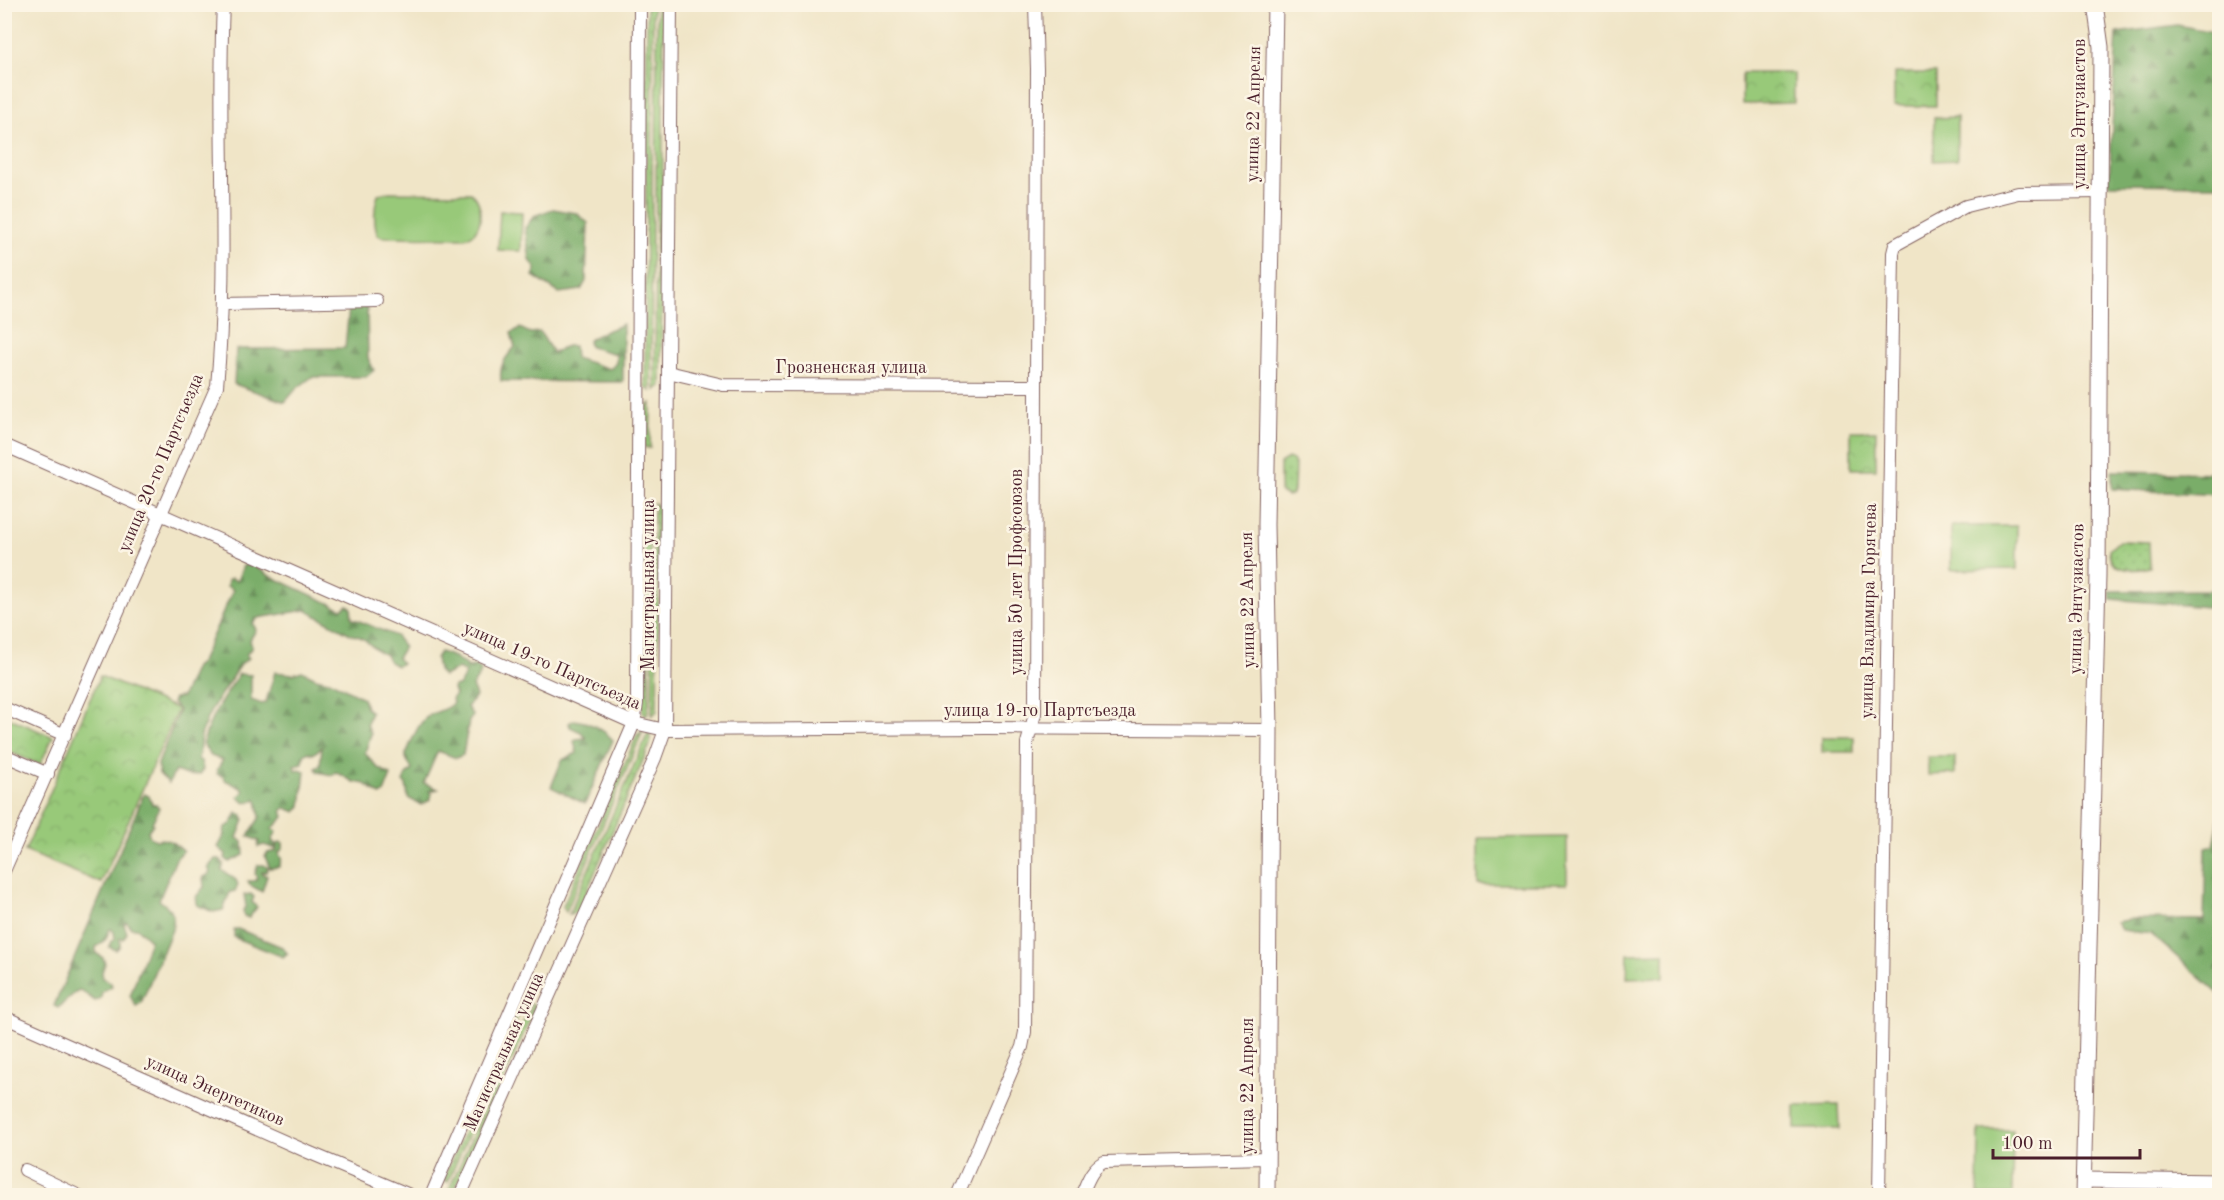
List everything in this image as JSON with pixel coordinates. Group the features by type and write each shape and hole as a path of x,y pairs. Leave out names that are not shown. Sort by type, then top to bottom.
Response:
{"main road":[{"name":"улица 22 Апреля","path":"1267,1196 1270,730 1266,525 1275,4"},
{"name":"улица Энтузиастов","path":"2083,1196 2098,585 2101,47 2096,4"},
{"path":"2084,1180 2220,1182"}],"street":[{"name":"улица 20-го Партсъезда","path":"4,871 216,386 222,304 220,129 223,4"},
{"name":"Магистральная улица","path":"431,1196 634,723 637,704 640,4"},
{"name":"Магистральная улица","path":"460,1196 655,758 665,730 671,4"},
{"name":"улица 50 лет Профсоюзов","path":"957,1196 1022,1047 1025,1032 1027,743 1033,728 1035,700 1037,69 1035,4"},
{"name":"улица Владимира Горячева","path":"1879,1196 1883,825 1894,245 1966,206 2018,193 2100,192"},
{"path":"222,304 377,301"},
{"name":"Грозненская улица","path":"668,372 723,385 1035,386"},
{"name":"улица 19-го Партсъезда","path":"4,445 634,723 665,730 1033,728 1270,730"},
{"path":"4,708 65,735"},
{"path":"4,755 48,774"},
{"name":"улица Энергетиков","path":"4,1017 412,1196"},
{"path":"1081,1196 1092,1172 1097,1165 1104,1162 1267,1158"},
{"path":"25,1170 79,1196"}],"green space":[{"path":"653,4 651,391 645,387 647,5"},
{"path":"657,5 664,5 661,386 655,391"},
{"path":"2177,25 2219,33 2219,185 2109,184 2117,33"},
{"path":"1742,73 1794,73 1794,103 1742,104"},
{"path":"1894,73 1936,73 1936,106 1894,106"},
{"path":"1957,117 1957,160 1934,161 1934,118"},
{"path":"389,192 471,193 479,203 479,225 471,236 464,238 382,237 378,235 375,225 376,205 378,195"},
{"path":"553,209 576,213 588,223 586,281 581,290 559,293 533,276 536,269 530,260 525,228 534,216"},
{"path":"500,211 522,212 521,251 498,250"},
{"path":"367,307 368,358 374,370 366,377 312,377 296,389 285,402 234,384 236,349 345,348 349,308"},
{"path":"623,324 623,382 501,381 504,362 515,347 511,333 520,328 530,333 540,332 553,353 566,346 574,346 575,358 610,369 616,363 616,354 590,347 588,341"},
{"path":"651,403 650,448 644,447 645,411"},
{"path":"1851,431 1876,431 1876,469 1851,469"},
{"path":"1288,458 1295,464 1294,491 1287,496 1280,492 1280,463"},
{"path":"2112,471 2219,473 2219,495 2112,489"},
{"path":"654,503 659,507 659,514 657,711 652,716"},
{"path":"650,504 649,704 647,715 643,713 642,706 644,508"},
{"path":"1951,526 2017,526 2017,569 1951,570"},
{"path":"2119,541 2149,542 2150,567 2130,570 2113,563 2109,550"},
{"path":"249,563 270,576 342,609 347,605 351,607 352,618 396,636 404,647 397,658 402,663 397,666 389,662 386,655 362,638 306,610 258,618 253,623 256,630 250,640 252,647 246,655 249,658 237,670 205,724 198,759 203,769 200,774 190,776 175,771 169,783 159,774 158,764 179,710 172,703 174,698 182,697 195,667 201,662 233,590 227,586 228,580 231,578 237,581 243,566"},
{"path":"2219,590 2219,608 2111,599 2110,591"},
{"path":"440,652 454,657 468,667 475,666 481,669 480,675 472,686 476,696 467,707 473,716 469,721 463,755 456,758 438,751 424,783 438,789 429,791 432,794 430,800 421,805 408,798 406,784 403,782 412,770 406,754 423,721 453,703 454,686 459,686 466,673 458,669 443,676 438,671 436,658"},
{"path":"302,671 316,678 333,682 363,698 366,708 371,712 367,724 371,734 365,753 378,768 391,775 384,793 380,795 365,784 354,782 336,772 332,775 318,772 316,768 320,765 322,747 313,754 309,752 304,755 303,763 294,765 296,770 305,771 301,806 296,812 286,808 282,810 284,817 272,829 277,831 272,840 276,849 264,845 258,847 259,841 248,836 260,817 257,800 245,803 238,797 243,793 243,789 217,774 223,760 211,756 203,744 213,716 239,674 251,675 251,700 262,704 266,702 275,672 293,674"},
{"path":"100,676 178,709 101,883 25,851"},
{"path":"5,716 53,737 40,765 5,750"},
{"path":"574,720 595,726 613,740 585,804 551,787 562,760 577,753 574,741 586,738 581,732 570,727 569,723"},
{"path":"643,731 566,912 563,906 637,735"},
{"path":"648,733 650,744 578,912 569,914"},
{"path":"1822,737 1854,737 1854,752 1822,752"},
{"path":"1928,757 1955,757 1955,774 1928,775"},
{"path":"144,794 149,796 152,804 156,804 159,808 148,831 150,837 156,840 171,841 183,851 176,859 159,900 172,912 172,930 141,1003 136,1006 130,996 150,940 137,928 131,928 127,922 124,924 127,933 123,939 120,938 120,946 116,950 109,947 111,941 115,939 111,929 106,939 96,947 96,953 103,958 105,963 103,978 112,986 102,992 101,998 95,1001 80,990 77,991 58,1008 54,1006"},
{"path":"237,813 243,815 244,820 237,838 243,842 244,855 229,862 225,858 226,854 218,847 225,827 231,824"},
{"path":"2219,818 2220,994 2151,934 2121,930 2116,922 2132,919 2204,920 2206,848 2214,846"},
{"path":"1567,837 1567,884 1478,884 1478,838"},
{"path":"283,843 283,849 279,852 282,858 279,867 270,868 265,857 267,853 276,851 277,844"},
{"path":"215,859 220,859 224,864 222,870 236,880 238,885 235,891 230,892 223,910 213,912 197,905 196,897 204,887 203,877 208,875 210,871 208,868"},
{"path":"258,865 268,868 266,872 262,872 267,876 262,892 250,885 248,881 254,881 257,878 255,874"},
{"path":"251,894 254,897 252,902 257,907 249,918 244,916 243,910 246,906 244,895"},
{"path":"234,929 282,947 288,954 283,957 238,939 234,937"},
{"path":"1664,953 1664,977 1627,978 1628,954"},
{"path":"522,1000 526,1002 515,1022 517,1023 448,1182 443,1180"},
{"path":"531,1004 536,1006 454,1191 449,1189 525,1018 527,1018"},
{"path":"1839,1105 1840,1129 1795,1129 1795,1106"},
{"path":"1979,1130 2013,1130 2012,1195 1978,1195"}]}
